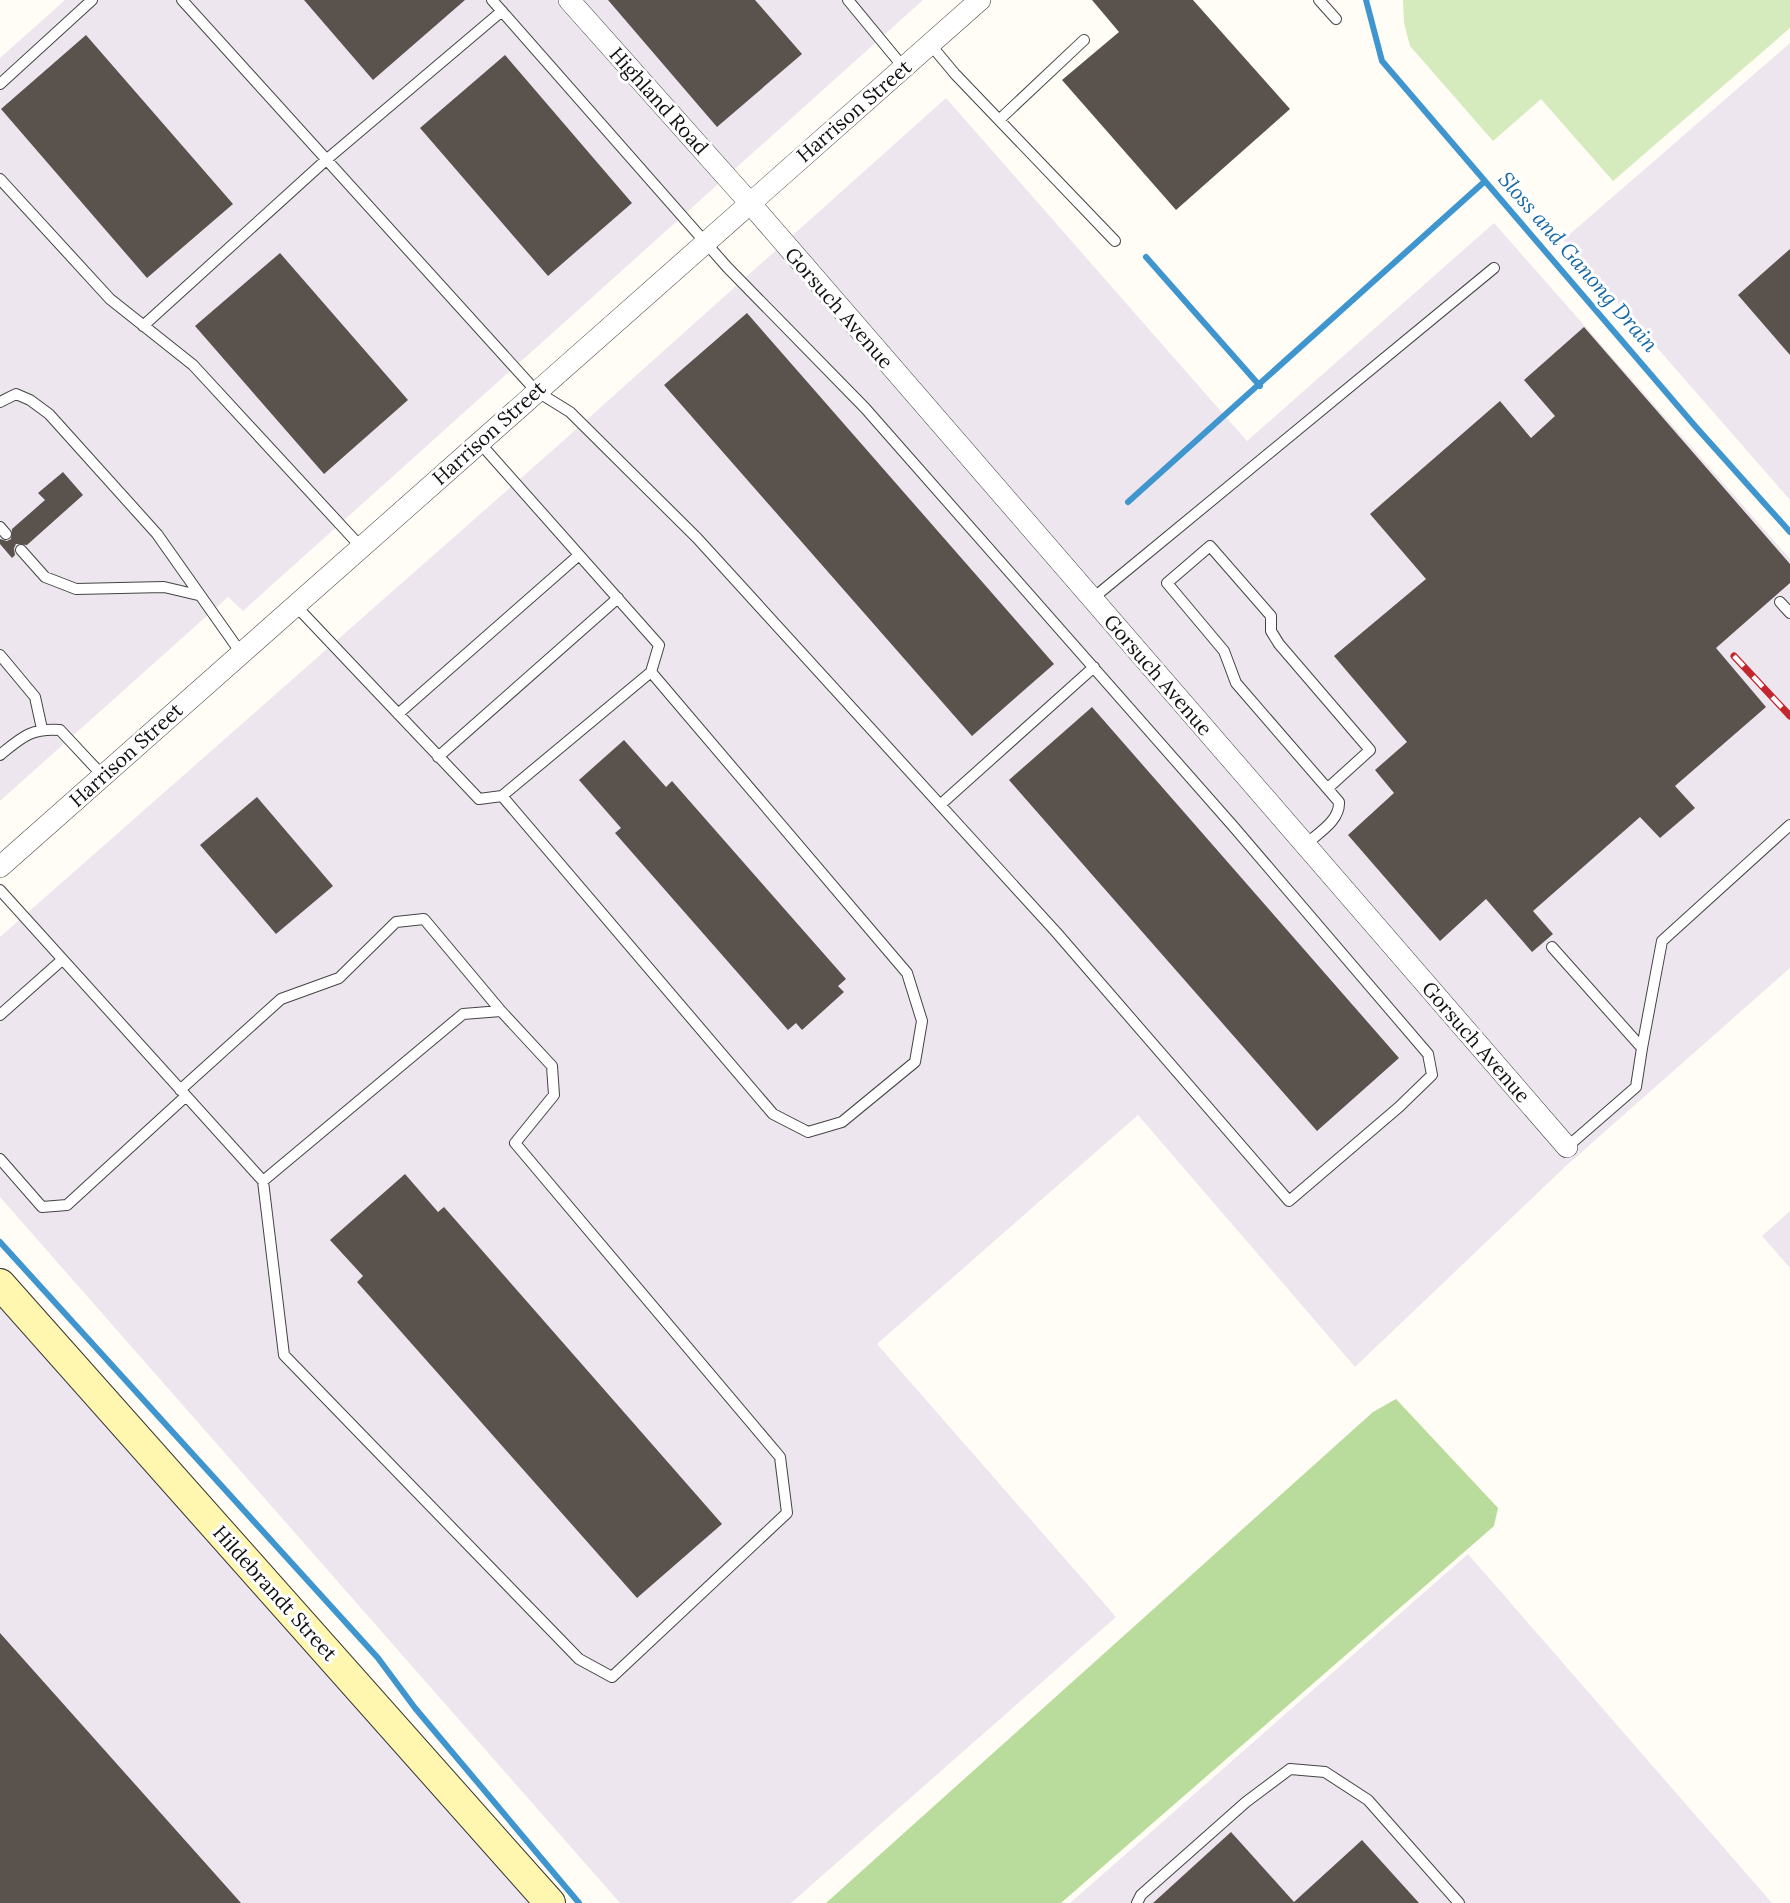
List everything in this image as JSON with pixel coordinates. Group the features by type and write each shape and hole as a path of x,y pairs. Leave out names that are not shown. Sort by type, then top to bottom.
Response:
{"street":[{"name":"Highland Road","path":"569,0 749,202"},
{"name":"Harrison Street","path":"0,867 980,0"},
{"name":"Gorsuch Avenue","path":"749,202 1567,1147"},
{"name":"Hildebrandt Street","path":"0,1284 550,1903"}],"lane":[{"path":"0,84 92,0"},
{"path":"182,0 536,391 570,412 697,538 1064,941 1289,1201 1399,1107 1432,1075 1428,1054 1094,667 865,408 704,242 492,0"},
{"path":"848,0 904,68"},
{"path":"1319,0 1336,19"},
{"path":"143,326 326,160 502,11"},
{"path":"999,120 1084,40"},
{"path":"930,44 1115,241"},
{"path":"0,179 110,299 193,365 361,547"},
{"path":"1092,599 1494,268"},
{"path":"0,402 16,394 30,400 49,414 157,534 182,566 198,595 241,653"},
{"path":"295,605 479,799 502,796 651,672 659,645 479,442"},
{"path":"1305,845 1340,811 1339,802 1236,683 1224,651 1167,583 1210,546 1271,616 1271,632 1279,644 1370,750 1328,788"},
{"path":"21,550 45,577 76,589 164,587 198,595"},
{"path":"398,714 579,555"},
{"path":"438,757 618,598"},
{"path":"1780,602 1790,613"},
{"path":"0,655 35,697 42,729"},
{"path":"940,806 1094,667"},
{"path":"502,796 773,1114 807,1132 842,1122 915,1062 922,1021 907,973 651,672"},
{"path":"0,755 23,736 42,729 60,730 103,776"},
{"path":"1567,1147 1636,1087 1662,941 1790,825"},
{"path":"0,890 62,960 183,1093 264,1181 284,1355 579,1659 612,1677 787,1513 780,1457 515,1143 554,1095 552,1065 501,1011 424,919 396,922 339,978 281,999 183,1093 67,1205 42,1207 0,1159"},
{"path":"1552,946 1642,1048"},
{"path":"0,1015 62,960"},
{"path":"264,1181 463,1014 501,1011"},
{"path":"1137,1903 1141,1894 1246,1802 1290,1769 1325,1772 1368,1800 1458,1903"}],"shaded area":[{"path":"65,0 923,0 243,611 228,597 0,801 0,58"},
{"path":"1790,43 1790,500 1563,240"},
{"path":"946,98 1247,441 1494,223 1790,559 1790,968 1567,1165 1355,1367 1138,1115 877,1344 1116,1617 791,1903 620,1903 0,1197 0,937 554,449"},
{"path":"1790,1211 1790,1268 1762,1236"},
{"path":"0,1299 536,1903 0,1903"},
{"path":"1468,1554 1772,1903 1070,1903"}],"green space":[{"path":"1403,0 1790,0 1790,28 1613,181 1541,99 1493,141 1410,46 1404,23"},
{"path":"1396,1399 1498,1508 1494,1526 1061,1903 826,1903 1373,1412"}],"building":[{"path":"304,0 465,0 373,80"},
{"path":"608,0 755,0 802,54 717,127"},
{"path":"1092,0 1193,0 1290,109 1176,210 1062,80 1119,32"},
{"path":"86,35 233,204 147,278 1,109"},
{"path":"505,55 632,203 548,276 420,128"},
{"path":"1790,249 1790,355 1738,295"},
{"path":"280,253 408,400 324,474 195,326"},
{"path":"747,313 1054,664 972,736 664,385"},
{"path":"1584,327 1790,564 1790,583 1716,648 1766,707 1675,786 1695,808 1660,838 1640,817 1533,911 1553,934 1532,952 1486,899 1440,941 1348,835 1394,793 1375,770 1407,742 1334,656 1426,579 1370,514 1500,401 1531,438 1555,416 1524,380"},
{"path":"63,472 83,495 27,545 16,544 15,555 12,558 0,544 0,539 7,541 11,539 12,529 45,500 38,493"},
{"path":"1092,707 1399,1058 1317,1131 1009,780"},
{"path":"624,740 666,787 672,781 846,979 838,986 844,992 802,1030 796,1023 788,1030 615,833 621,828 579,780"},
{"path":"257,797 333,886 276,934 200,845"},
{"path":"405,1174 438,1212 444,1207 722,1524 637,1598 357,1282 363,1276 330,1240"},
{"path":"0,1633 241,1903 0,1903"},
{"path":"1231,1832 1294,1902 1362,1840 1419,1903 1153,1903"}],"waterway":[{"name":"Sloss and Ganong Drain","path":"1366,0 1382,61 1695,426 1790,532"},
{"path":"1128,502 1484,182"},
{"path":"1146,257 1260,386"},
{"path":"0,1242 378,1658 415,1708 579,1903"}],"railway":[{"path":"1734,656 1790,716"}]}
